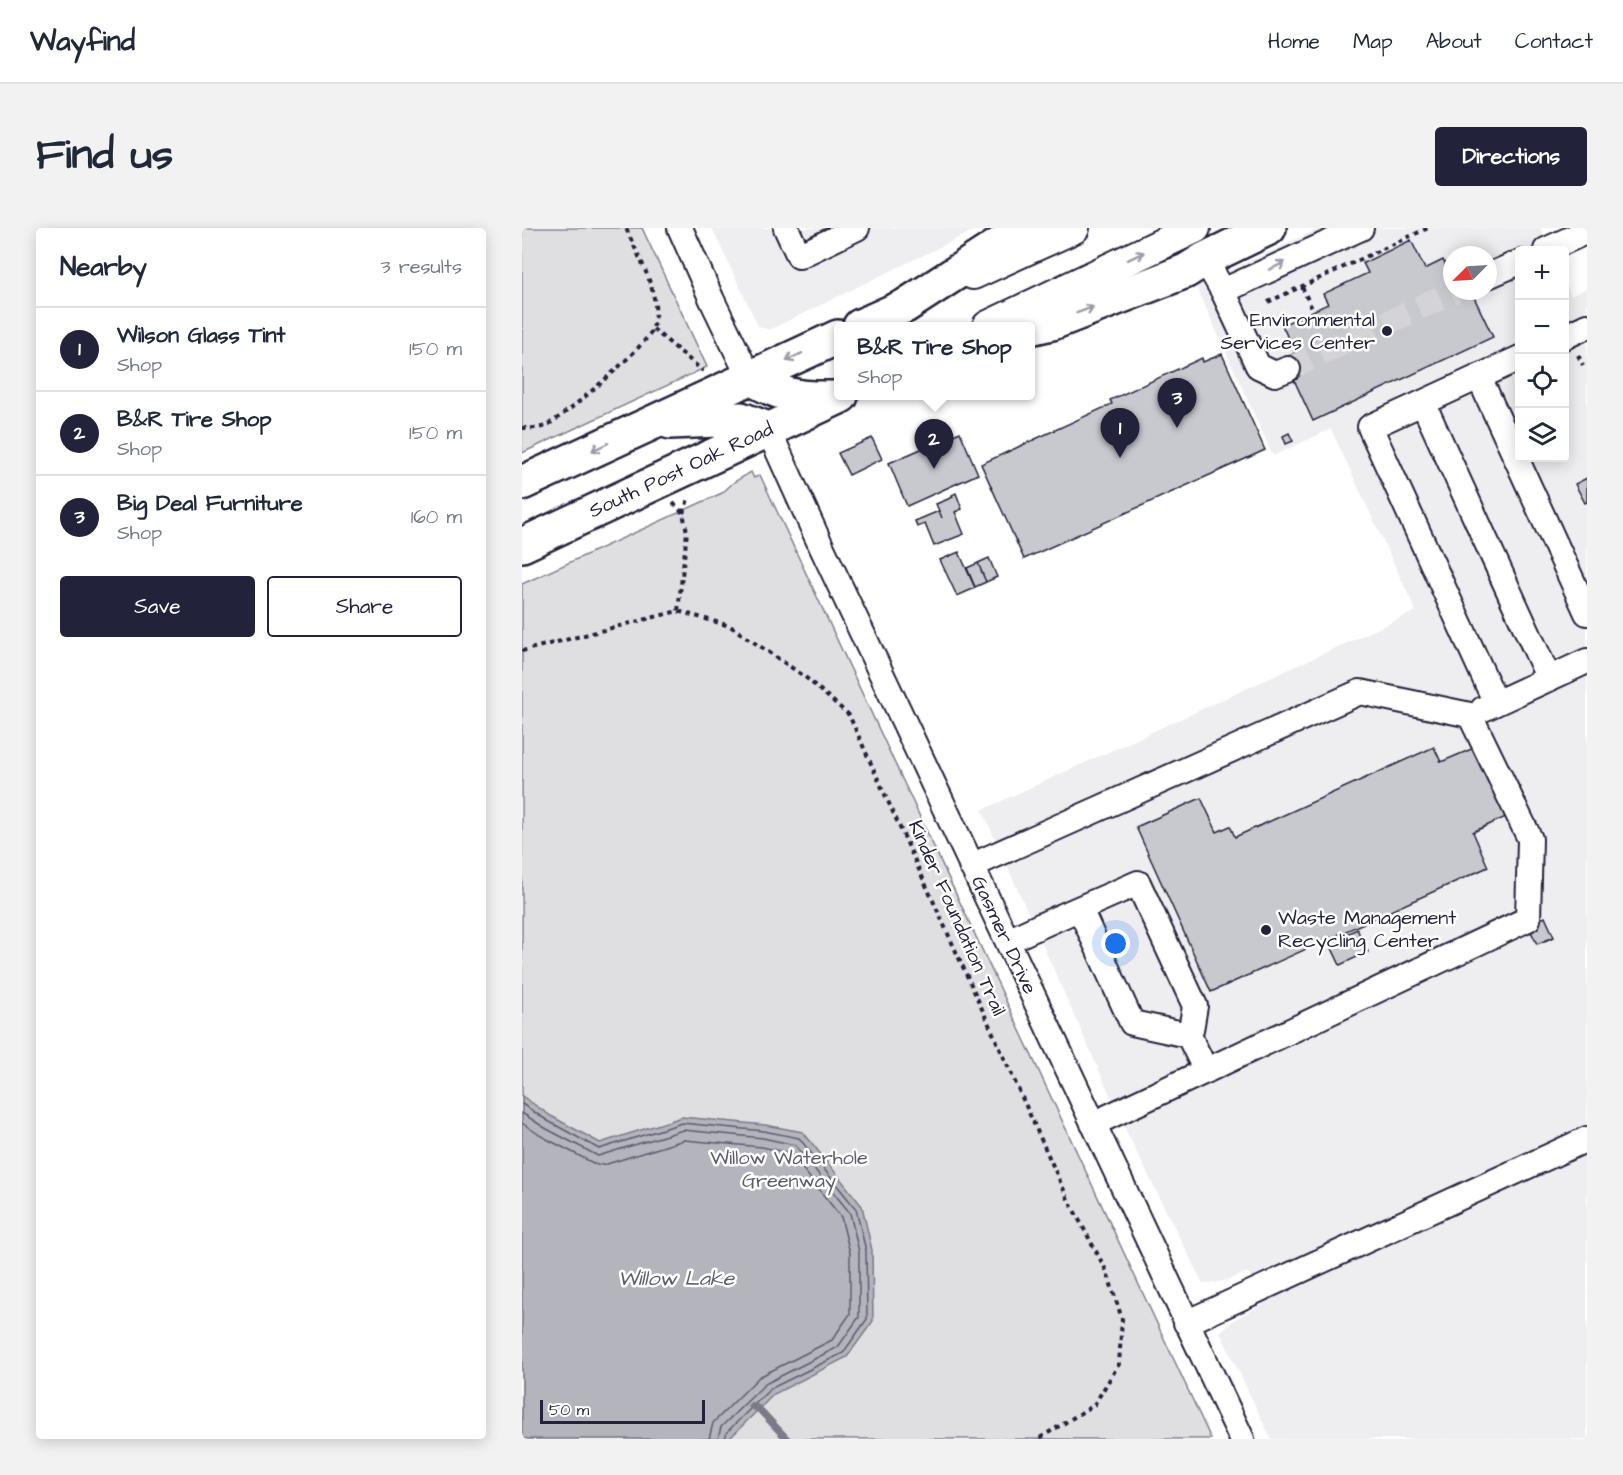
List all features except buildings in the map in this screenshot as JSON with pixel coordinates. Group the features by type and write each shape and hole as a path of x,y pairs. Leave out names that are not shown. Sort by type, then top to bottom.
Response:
{"highway":[{"path":"871,322 905,306 1025,228"},
{"path":"1035,327 1052,323 1186,271 1205,259 1269,228"},
{"path":"522,483 834,339"},
{"path":"749,377 776,392 805,399 834,397"},
{"name":"South Post Oak Road","path":"522,545 834,399"},
{"path":"653,422 741,419 768,429"}],"main road":[{"path":"905,306 1074,228"},
{"path":"998,322 1195,228"}],"street":[{"path":"680,228 749,377"},
{"path":"786,228 799,256 857,228"},
{"path":"1223,291 1361,228"},
{"path":"1555,246 1584,233"},
{"path":"1205,259 1223,291 1258,366 1275,374 1288,369"},
{"path":"1497,272 1515,264"},
{"path":"1569,335 1587,326"},
{"path":"1496,703 1370,427 1515,360"},
{"path":"1479,377 1587,613"},
{"path":"1423,403 1549,679"},
{"name":"Gasmer Drive","path":"768,429 971,866 1242,1439"},
{"path":"971,866 1360,692 1470,715 1587,661"},
{"path":"1093,1124 1528,919 1530,839 1470,715"},
{"path":"1008,941 1138,883 1195,1006 1191,1030 1183,1034 1132,1023 1080,909"},
{"path":"1187,1032 1206,1071"},
{"path":"1186,1323 1587,1139"}],"path":[{"path":"522,428 543,427 565,413 632,354 653,329 655,296 626,228"},
{"path":"1268,302 1428,228"},
{"path":"1302,287 1313,310"},
{"path":"653,329 707,374"},
{"path":"522,651 678,611 687,532 684,513 690,493"},
{"path":"671,502 684,513"},
{"name":"Kinder Foundation Trail","path":"678,611 730,626 804,676 849,715 1063,1188 1107,1272 1122,1318 1119,1364 1094,1405 1038,1439"}],"shaded area":[{"path":"712,228 979,228 769,330 758,326"},
{"path":"1320,228 1540,228 1548,246 1515,246 1515,462 1569,462 1569,291 1571,296 1587,288 1587,1439 1271,1439 1220,1332 1238,1317 1262,1305 1248,1272 1224,1281 1203,1284 1128,1135 982,810 1416,611 1331,429 1273,456 1196,286"}],"green space":[{"path":"522,228 642,228 707,367 522,453"},
{"name":"Willow Waterhole Greenway","path":"751,472 754,478 760,475 1211,1439 522,1439 522,584 722,493 734,482"}],"water":[{"name":"Willow Lake","path":"522,1096 551,1116 600,1143 682,1117 765,1125 803,1132 862,1206 872,1250 873,1321 847,1357 774,1394 729,1439 522,1439"}],"waterway":[{"path":"752,1406 759,1409 787,1439"}],"tunnel":[{"path":"1288,369 1443,297"}],"place":[{"name":"Environmental Services Center","path":"1387,331"},
{"name":"Big Deal Furniture","path":"1177,428"},
{"name":"Wilson Glass Tint","path":"1120,458"},
{"name":"B&R Tire Shop","path":"934,469"},
{"name":"Waste Management Recycling Center","path":"1266,930"}]}
